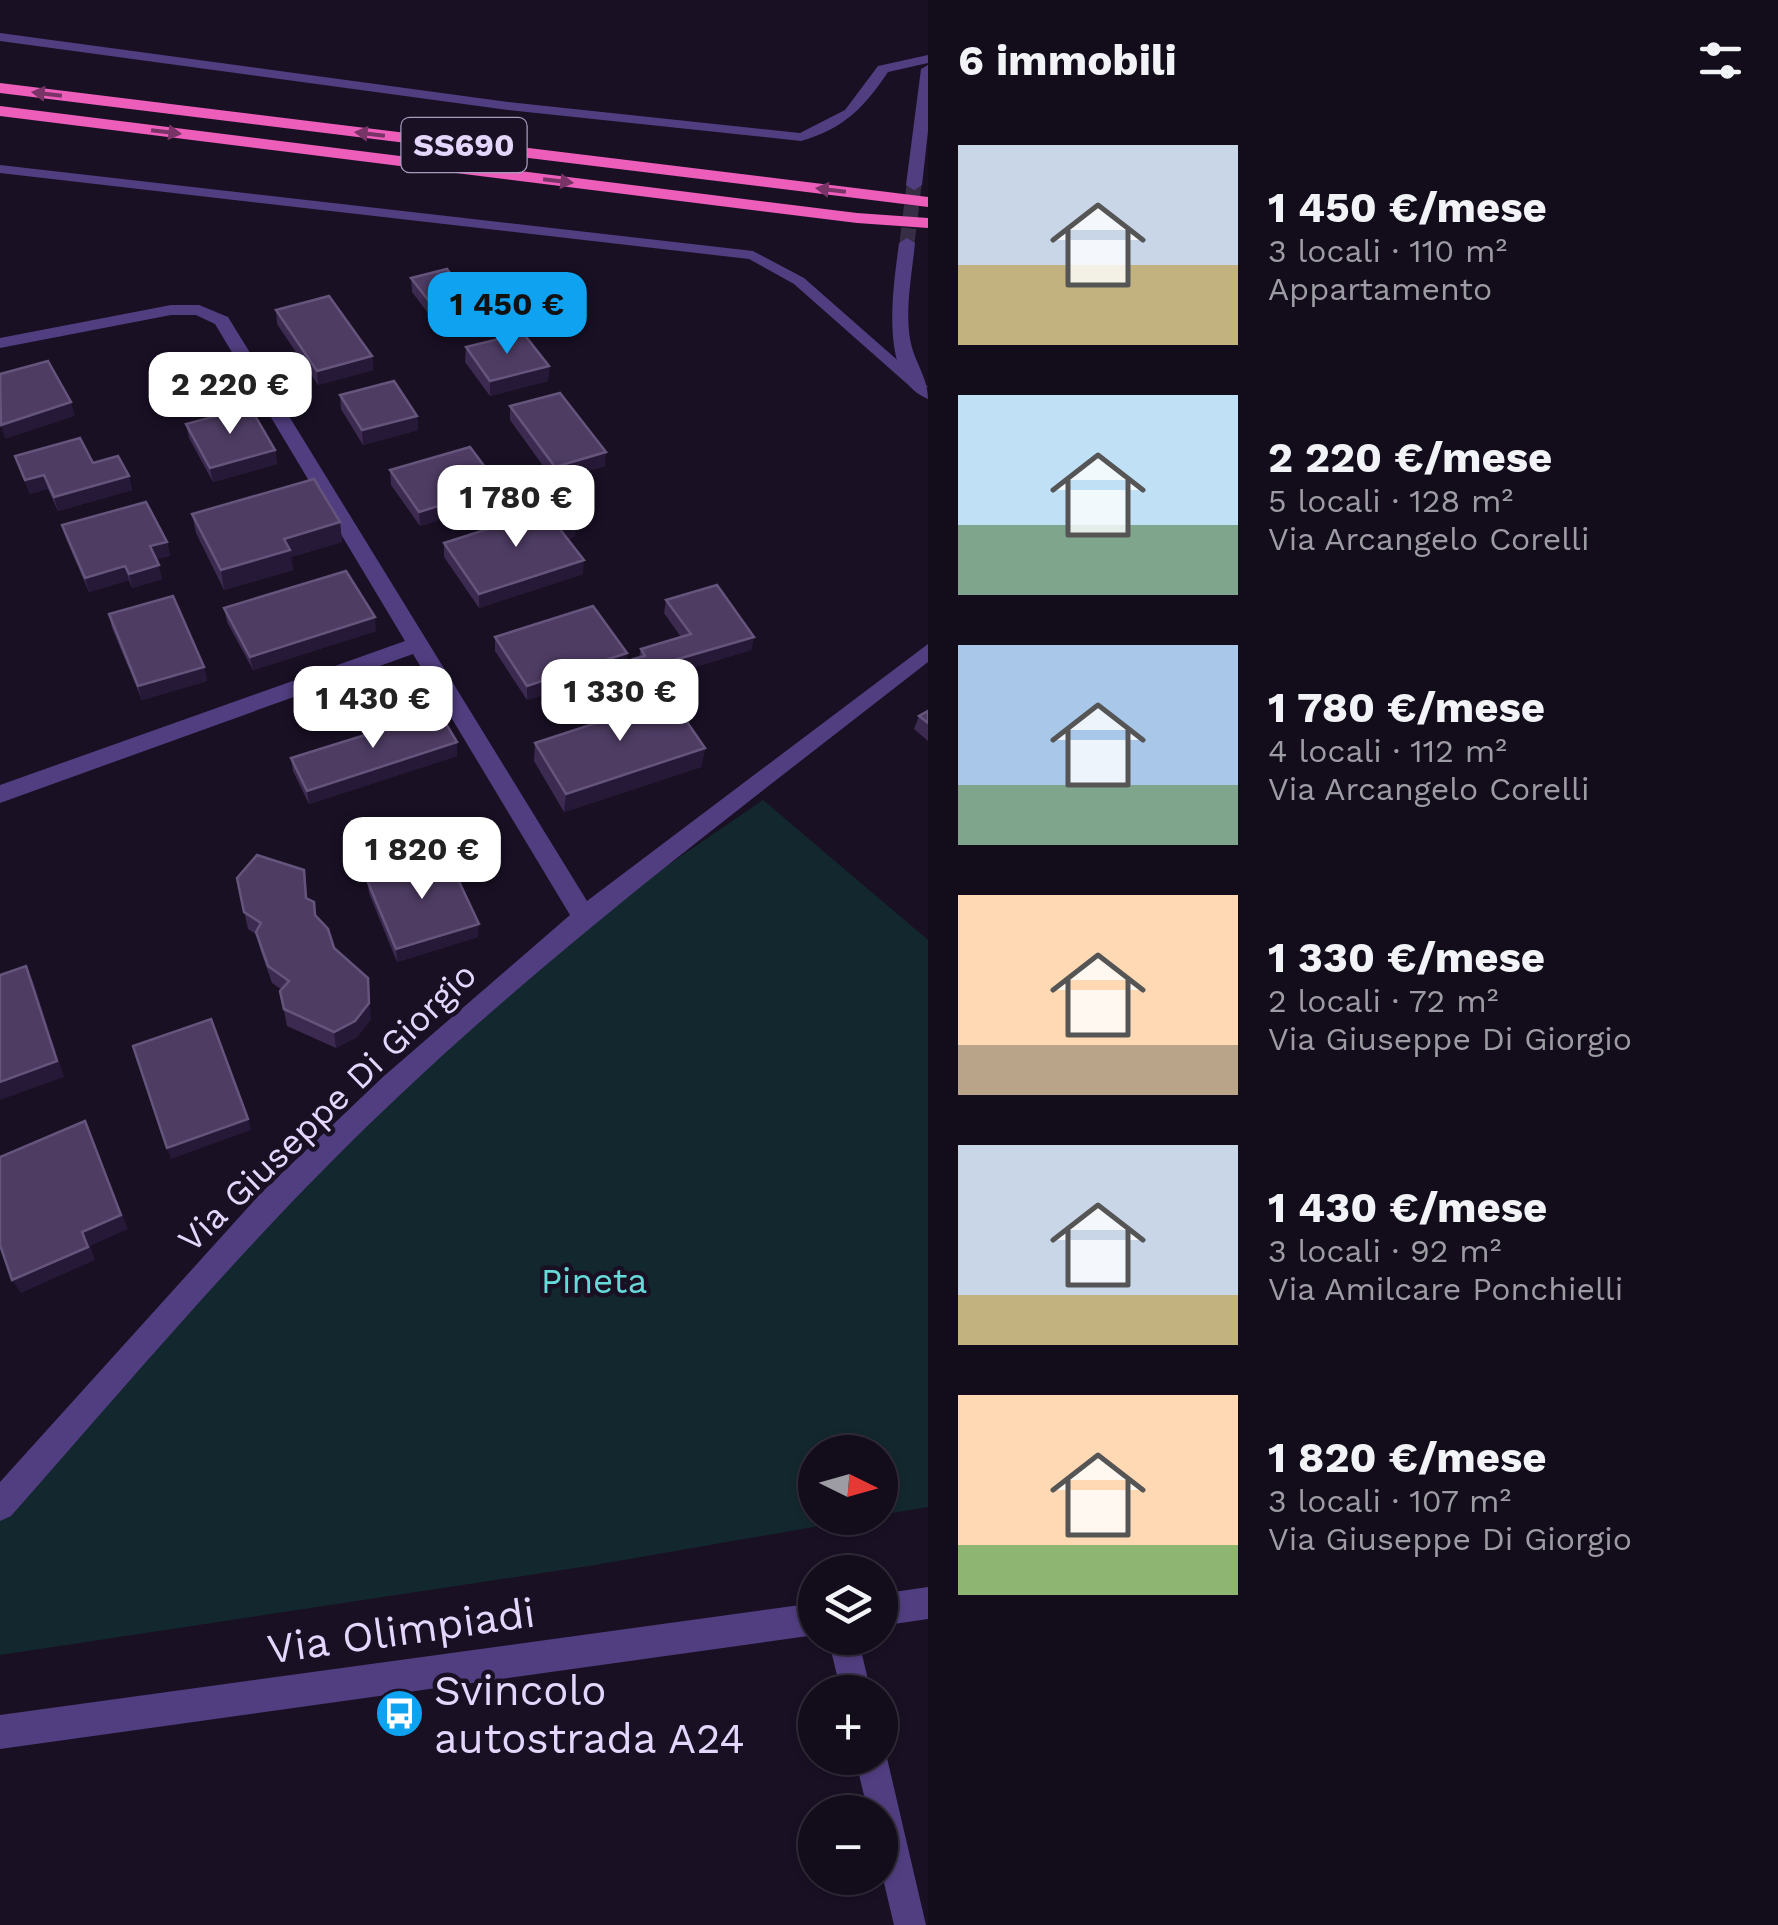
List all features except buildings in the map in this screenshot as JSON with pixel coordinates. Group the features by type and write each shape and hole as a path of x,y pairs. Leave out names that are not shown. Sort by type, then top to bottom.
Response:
{"highway":[{"name":"SS690","path":"0,88 928,202"},
{"name":"SS690","path":"0,111 928,227"}],"street":[{"path":"914,185 928,69"},
{"path":"907,243 898,336 908,369 927,392"},
{"path":"0,344 160,312 200,310 216,317 584,917"},
{"path":"0,794 418,644"},
{"name":"Via Giuseppe Di Giorgio","path":"0,1505 271,1202 478,1006 584,917 928,651"},
{"path":"898,1607 928,1603"},
{"name":"Via Olimpiadi","path":"0,1732 798,1621"}],"lane":[{"path":"0,37 508,106 801,137 838,126 863,100 883,69 928,59"},
{"path":"0,169 753,256 799,281 927,392"},
{"path":"875,1775 910,1925"}],"green space":[{"name":"Pineta","path":"763,800 928,940 928,1507 898,1512 898,1435 798,1435 798,1530 595,1565 0,1655 0,1505 99,1391 535,956"}],"tunnel":[{"path":"907,243 914,185"}],"place":[{"name":"Svincolo autostrada A24","path":"399,1714"}]}
